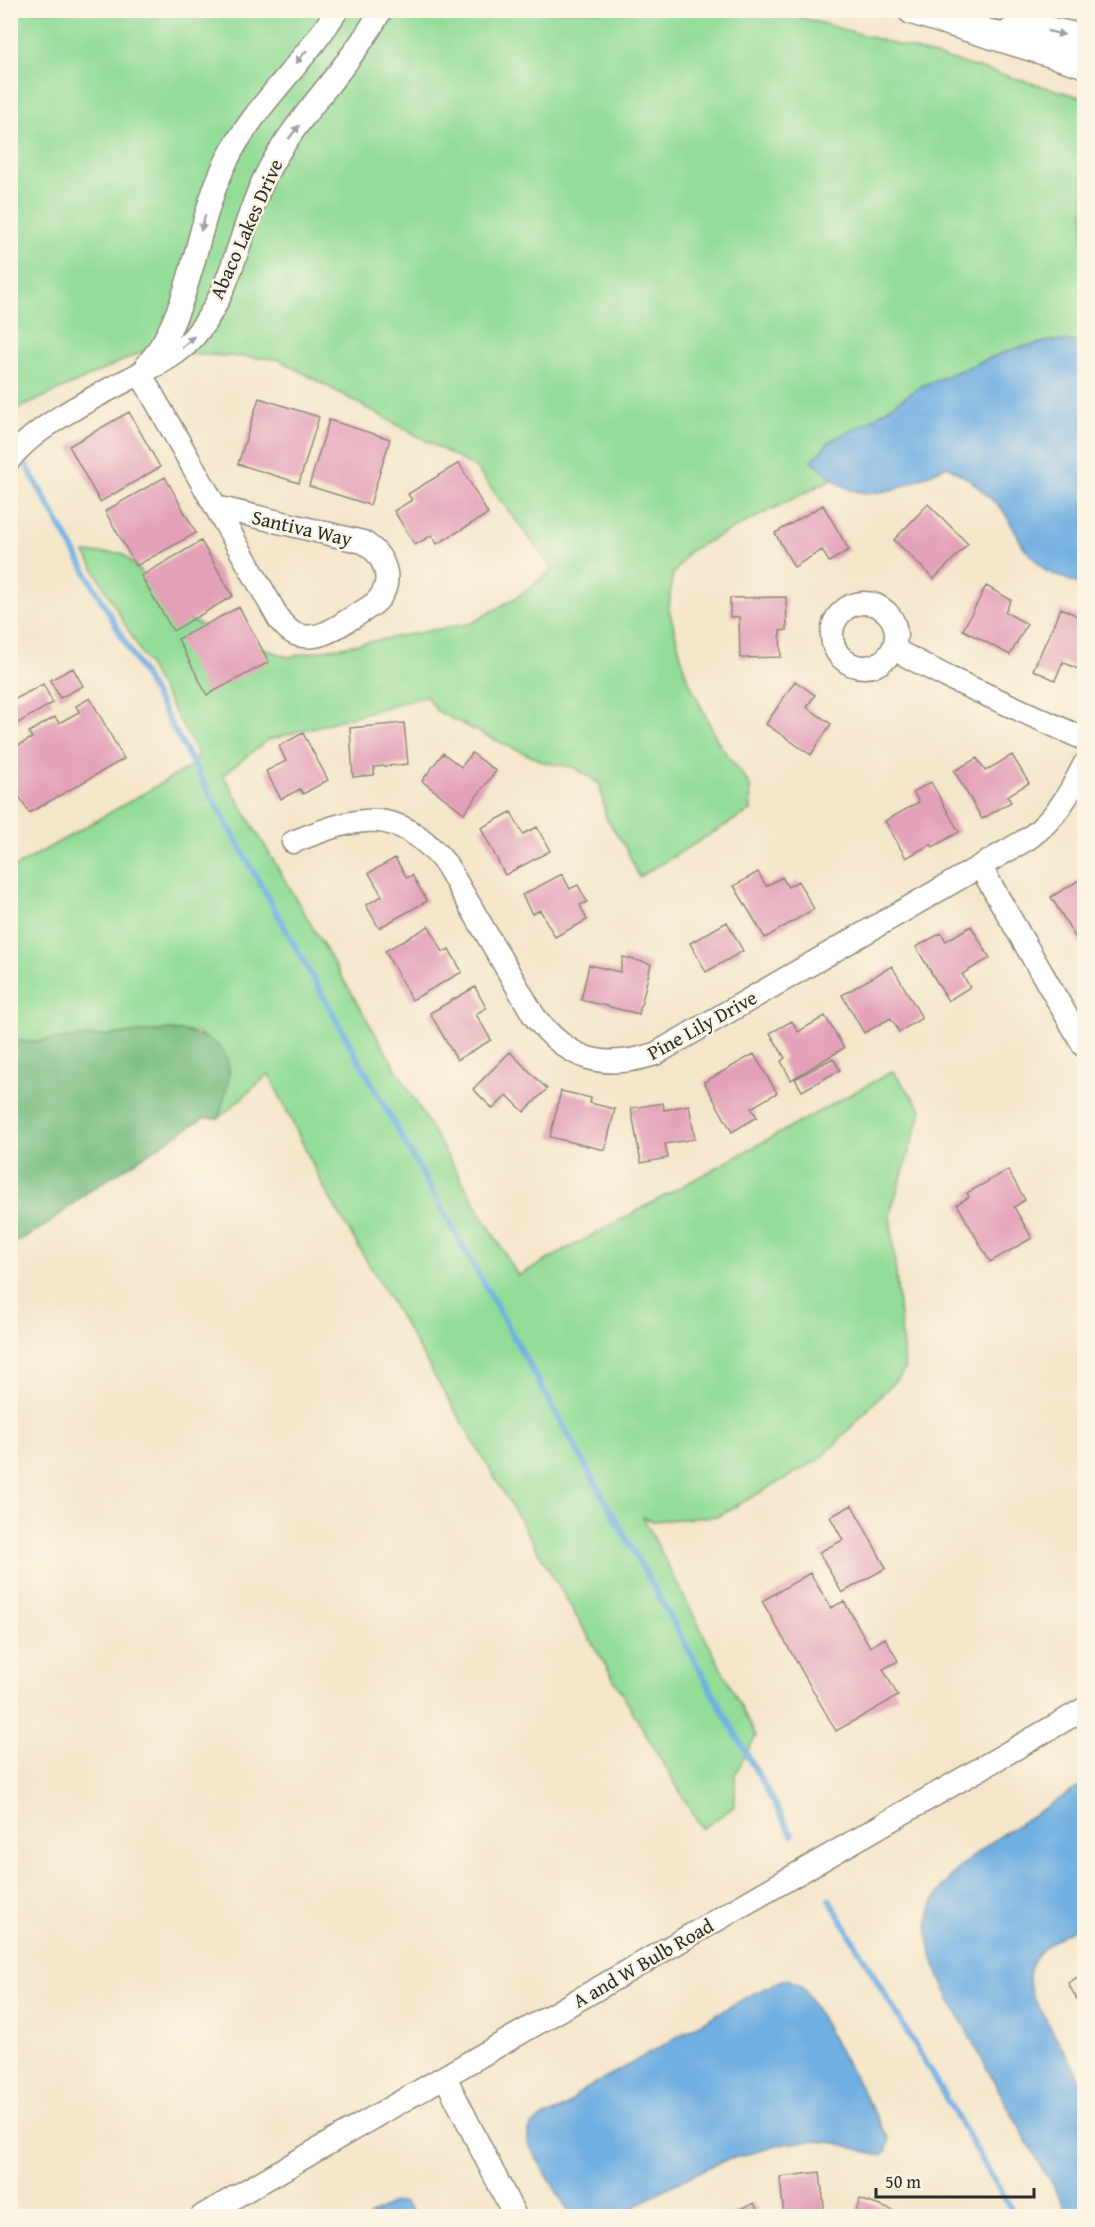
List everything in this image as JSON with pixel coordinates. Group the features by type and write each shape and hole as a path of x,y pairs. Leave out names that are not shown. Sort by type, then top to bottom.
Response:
{"main road":[{"path":"912,10 1084,63"},
{"path":"986,33 1043,30 1084,39"}],"street":[{"name":"Abaco Lakes Drive","path":"140,373 161,348 172,324 213,187 241,132 337,10"},
{"name":"Abaco Lakes Drive","path":"10,459 28,440 46,426 140,373 162,364 202,327 234,263 264,179 285,144 355,52 381,10"},
{"name":"Santiva Way","path":"140,373 280,621 291,633 303,636 328,632 377,602 384,591 386,566 373,548 363,542 216,507"},
{"path":"893,649 947,677 1084,739"},
{"name":"Pine Lily Drive","path":"293,842 338,824 360,819 385,820 407,828 429,843 446,864 534,1016 546,1031 575,1054 601,1062 629,1062 655,1054 980,867 1048,824 1064,805 1084,765"},
{"path":"980,867 1084,1046"},
{"name":"A and W Bulb Road","path":"202,2217 1084,1708"},
{"path":"445,2077 515,2217"}],"green space":[{"path":"11,11 779,11 1084,98 1084,342 1050,341 1010,350 920,387 868,422 830,441 812,461 834,478 689,551 672,576 669,609 686,675 719,744 750,785 751,810 639,877 626,848 606,818 600,784 574,767 546,763 476,731 437,711 426,696 268,740 223,775 518,1276 893,1071 922,1110 890,1214 905,1370 822,1458 718,1516 653,1521 643,1517 756,1736 735,1774 735,1806 702,1829 325,1190 269,1074 219,1118 229,1071 220,1048 197,1032 167,1030 26,1042 11,1038 10,870 193,765 198,754 85,553 122,553 191,621 287,657 472,623 517,597 553,569 476,468 278,359 144,351 11,412"},
{"path":"167,1030 198,1035 217,1045 223,1052 227,1061 229,1078 219,1118 203,1118 88,1192 47,1225 11,1245 11,1038 26,1042"}],"water":[{"path":"1050,341 1084,342 1084,586 1046,571 1025,549 1003,510 970,480 947,466 900,487 874,493 844,487 812,461 830,441 868,422 920,387 1010,350"},
{"path":"1084,1784 1084,1923 1042,1950 1034,1959 1029,1981 1032,1995 1084,2086 1084,2216 1070,2216 972,2041 938,1974 930,1945 928,1920 938,1893 970,1859 988,1844"},
{"path":"788,1979 802,1987 808,1995 889,2139 887,2150 882,2155 876,2155 838,2143 816,2141 788,2143 719,2162 657,2193 620,2216 571,2216 529,2145 529,2130 533,2124 565,2107 579,2093 747,1997"},
{"path":"403,2202 416,2216 368,2216 393,2203"}],"building":[{"path":"259,398 319,417 299,483 238,464"},
{"path":"129,412 160,467 100,502 69,446"},
{"path":"329,420 390,439 370,505 309,486"},
{"path":"459,463 488,514 437,544 432,535 415,545 394,511 412,500 408,494"},
{"path":"165,477 196,533 136,566 105,511"},
{"path":"928,504 968,544 934,579 894,540"},
{"path":"823,505 849,550 829,562 822,550 794,567 775,533"},
{"path":"201,541 233,596 173,631 141,576"},
{"path":"986,586 1011,600 1005,612 1027,624 1010,655 963,630"},
{"path":"786,597 787,630 780,631 781,657 740,658 739,617 730,617 730,598"},
{"path":"239,607 269,662 207,695 178,639"},
{"path":"1061,608 1084,619 1084,672 1063,662 1055,680 1033,670"},
{"path":"73,668 83,686 60,698 50,680"},
{"path":"795,681 815,695 807,707 831,724 811,755 766,724"},
{"path":"43,684 53,703 16,724 10,714 10,702"},
{"path":"90,698 124,759 29,813 10,780 10,750 32,738 29,732 55,717 59,723 79,712 76,706"},
{"path":"404,723 408,764 374,767 374,775 353,777 350,728"},
{"path":"303,733 328,780 303,794 300,789 281,799 266,771 286,761 279,746"},
{"path":"443,753 461,767 472,753 496,771 464,813 422,781"},
{"path":"1012,755 1029,783 1007,796 1011,802 982,819 954,771 977,758 985,771"},
{"path":"931,782 959,832 933,847 931,844 906,858 885,821 919,802 913,792"},
{"path":"511,812 523,834 537,827 550,851 505,875 481,828"},
{"path":"395,858 407,878 412,875 427,901 379,928 366,905 382,896 369,873"},
{"path":"758,872 766,886 782,877 788,887 798,881 814,909 765,938 734,886"},
{"path":"562,874 570,889 578,885 587,902 580,905 587,920 555,937 540,910 532,914 522,895"},
{"path":"1084,877 1084,943 1080,945 1051,897"},
{"path":"727,922 743,951 706,972 690,943"},
{"path":"429,926 443,952 449,949 462,972 412,1000 385,951"},
{"path":"971,926 990,958 962,974 970,987 948,1001 916,947 941,933 946,941"},
{"path":"623,957 651,964 639,1014 581,1000 589,965 620,972"},
{"path":"892,966 922,1018 899,1032 891,1018 864,1033 842,995"},
{"path":"475,987 486,1008 476,1014 491,1040 457,1060 430,1013"},
{"path":"825,1016 844,1048 791,1080 781,1061 785,1058 770,1033 792,1021 798,1032"},
{"path":"510,1052 547,1089 524,1112 507,1095 493,1109 473,1089"},
{"path":"754,1054 777,1093 751,1108 757,1117 732,1132 704,1082"},
{"path":"833,1058 840,1070 802,1091 795,1079"},
{"path":"561,1091 591,1098 590,1103 615,1109 605,1150 550,1137"},
{"path":"663,1103 664,1110 689,1105 695,1139 665,1144 668,1158 641,1163 631,1108"},
{"path":"1008,1170 1025,1200 1014,1207 1032,1238 990,1262 957,1204 969,1197 967,1193"},
{"path":"852,1505 886,1568 842,1593 819,1552 843,1540 830,1517"},
{"path":"810,1573 831,1608 844,1601 870,1647 885,1638 898,1661 883,1669 898,1696 836,1731 762,1601"},
{"path":"1084,1973 1084,2012 1068,1983"},
{"path":"820,2172 825,2216 784,2216 780,2177"},
{"path":"860,2199 897,2212 896,2216 854,2216"},
{"path":"754,2203 760,2216 726,2216"}],"waterway":[{"path":"20,454 792,1835"},
{"path":"829,1899 1015,2216"}]}
